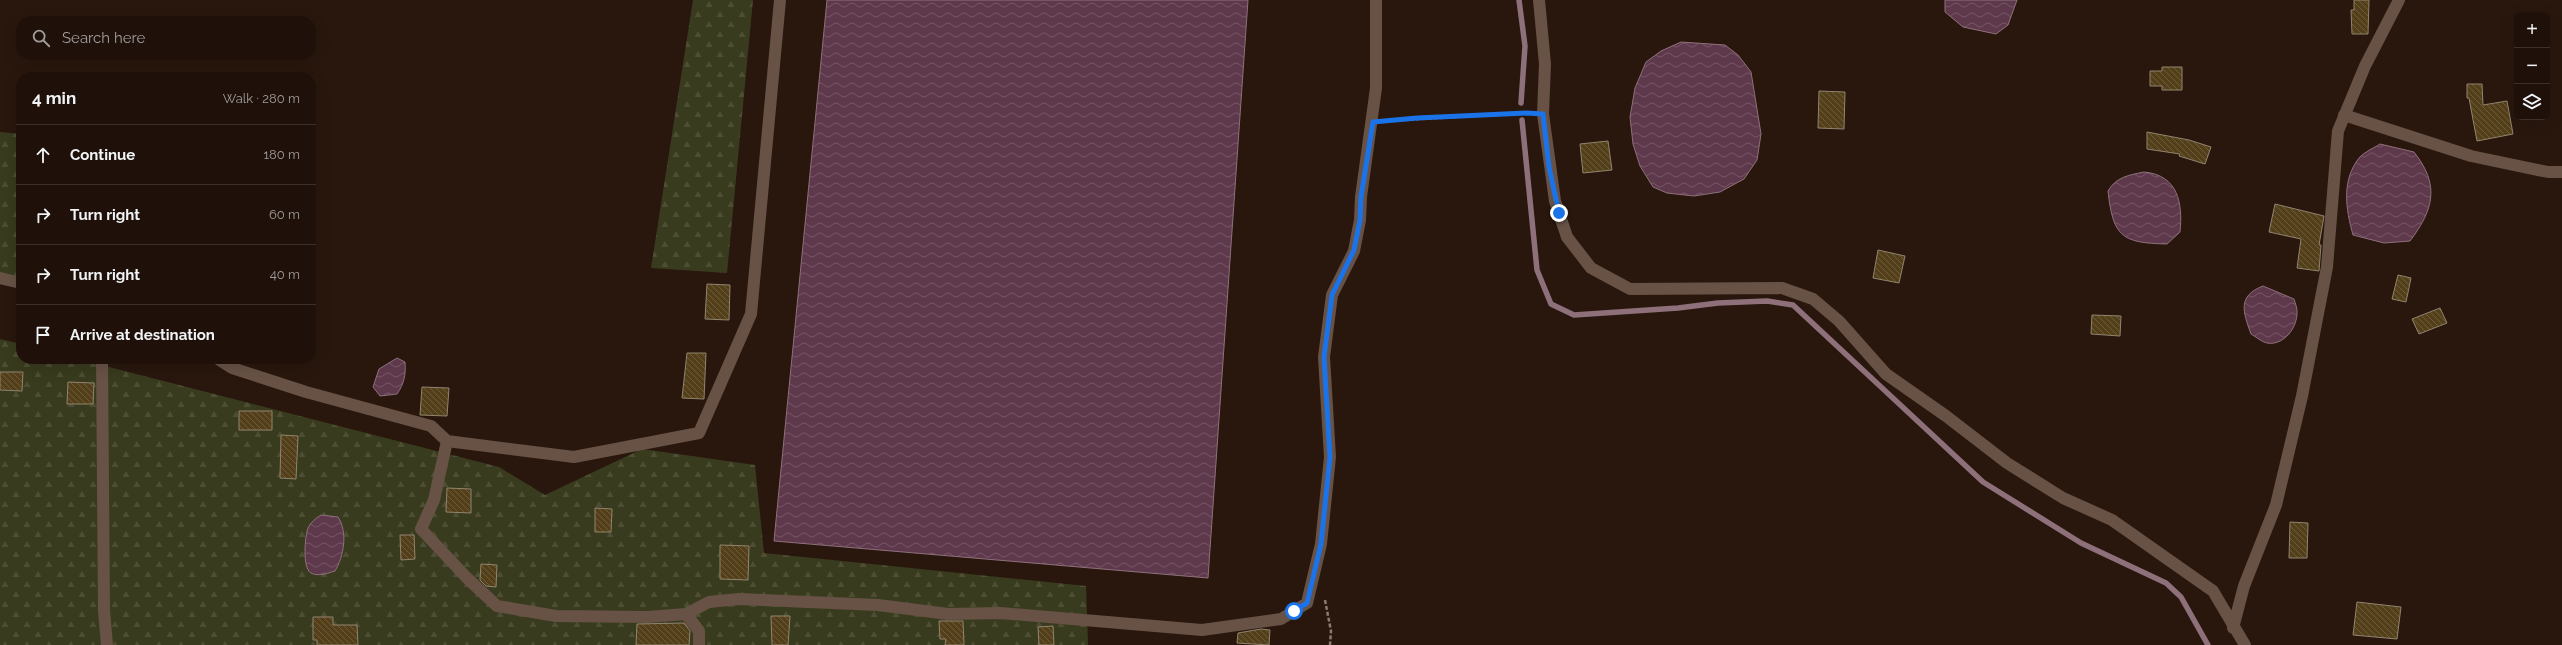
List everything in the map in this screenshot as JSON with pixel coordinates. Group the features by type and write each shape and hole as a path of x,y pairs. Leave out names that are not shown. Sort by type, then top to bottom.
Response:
{"street":[{"path":"226,364 232,368 306,392 431,426 447,441 574,457 699,433 751,314 780,0"},
{"path":"447,441 434,500 421,529 467,578 497,606 556,616 648,617 686,614 709,602 746,599 878,605 948,614 1000,614 1202,630 1281,619 1307,603 1321,544 1330,457 1324,357 1332,295 1354,250 1360,220 1361,197 1373,122 1376,88 1376,0"},
{"path":"1539,0 1545,64 1543,114 1555,201 1567,237 1591,268 1630,289 1782,288 1813,299 1839,321 1886,374 1946,416 2007,463 2063,498 2112,520 2213,590 2245,645"},
{"path":"2234,628 2244,586 2276,505 2302,396 2327,267 2338,131 2365,66 2399,0"},
{"path":"2344,115 2471,156 2548,172 2562,172"},
{"path":"0,278 16,282"},
{"path":"102,364 104,611 107,645"},
{"path":"686,614 699,631 699,645"}],"path":[{"path":"1373,122 1417,118 1527,113 1543,114"},
{"path":"1324,596 1331,631 1330,645"}],"green space":[{"path":"693,0 753,0 727,273 651,268"},
{"path":"0,132 16,134 16,283 0,278"},
{"path":"0,339 16,343 16,364 97,364 499,467 545,495 642,449 755,465 764,553 1086,586 1088,645 0,645"}],"water":[{"path":"827,0 1248,0 1208,578 774,541"},
{"path":"1945,0 2017,0 2008,25 1996,34 1963,27 1945,12"},
{"path":"1681,42 1725,45 1738,55 1751,72 1761,134 1757,160 1744,179 1720,192 1694,196 1667,193 1653,187 1640,166 1633,144 1630,117 1635,88 1646,62 1661,51"},
{"path":"2380,144 2414,152 2428,175 2431,197 2429,207 2410,241 2384,243 2353,235 2347,206 2347,186 2349,176 2359,158"},
{"path":"2144,172 2155,174 2164,179 2176,192 2179,201 2181,221 2180,232 2167,244 2140,242 2130,239 2122,234 2117,228 2113,219 2108,191 2111,186 2123,177"},
{"path":"2263,286 2294,299 2297,308 2297,317 2292,329 2289,334 2279,342 2267,343 2251,334 2244,312 2244,306 2249,295"},
{"path":"397,358 405,362 405,375 403,383 397,394 380,396 373,387 379,369"},
{"path":"321,515 338,517 343,530 344,544 341,558 335,571 317,575 311,573 306,565 305,544 310,524"}],"building":[{"path":"2354,0 2369,0 2368,34 2352,34 2351,10 2354,10"},
{"path":"2162,67 2182,67 2182,90 2162,90 2162,86 2150,86 2150,71 2162,71"},
{"path":"2467,84 2482,84 2483,105 2507,101 2513,134 2477,141 2469,98 2467,98"},
{"path":"1819,91 1845,92 1844,129 1818,128"},
{"path":"2147,132 2189,140 2211,147 2205,164 2179,156 2180,154 2147,149"},
{"path":"1608,141 1612,170 1583,173 1580,144"},
{"path":"2275,204 2324,216 2319,245 2321,245 2319,271 2297,268 2301,239 2269,232"},
{"path":"1878,250 1905,256 1899,283 1873,278"},
{"path":"2398,275 2411,278 2406,302 2392,299"},
{"path":"707,284 730,285 729,320 705,319"},
{"path":"2440,308 2447,323 2419,334 2412,319"},
{"path":"2092,315 2121,316 2120,336 2091,334"},
{"path":"687,353 706,353 704,399 682,398"},
{"path":"0,372 23,372 22,391 0,390"},
{"path":"68,382 94,383 93,404 67,404"},
{"path":"422,387 449,388 447,416 420,415"},
{"path":"239,411 272,411 272,430 239,430"},
{"path":"281,435 298,436 296,479 280,478"},
{"path":"447,488 471,489 471,513 446,512"},
{"path":"595,508 612,509 611,532 595,532"},
{"path":"2290,522 2308,523 2307,558 2289,558"},
{"path":"400,535 414,535 415,559 401,560"},
{"path":"720,545 749,546 748,580 720,579"},
{"path":"481,564 497,565 496,587 486,586 480,580"},
{"path":"2357,602 2401,607 2397,639 2353,635"},
{"path":"771,616 790,616 788,645 772,645"},
{"path":"313,617 333,617 333,625 357,625 358,645 317,645 317,640 313,640"},
{"path":"939,621 963,621 964,645 945,645 946,639 940,639"},
{"path":"684,623 690,631 689,645 636,645 637,624"},
{"path":"1053,626 1054,645 1039,645 1038,627"},
{"path":"1261,629 1270,630 1269,645 1237,643 1238,633"}],"waterway":[{"path":"1519,0 1525,46 1521,103"},
{"path":"1522,120 1537,270 1551,304 1574,315 1678,308 1718,303 1767,301 1793,305 1983,482 2081,543 2166,583 2181,597 2208,645"}],"route":[{"path":"1294,611 1307,603 1321,544 1330,457 1324,357 1332,295 1340,275 1354,250 1360,220 1361,197 1373,122 1417,118 1456,118 1527,113 1543,114 1549,167 1555,201 1559,213"}]}
